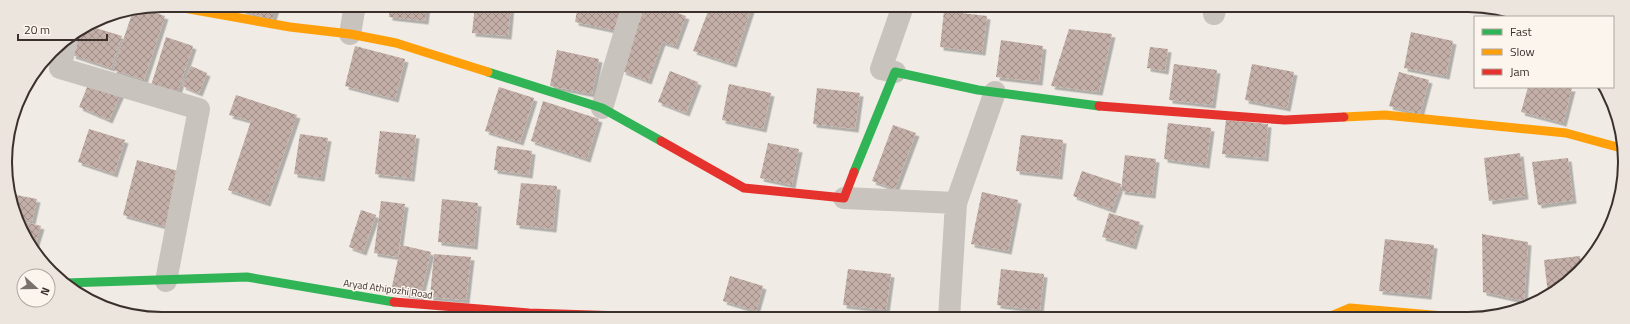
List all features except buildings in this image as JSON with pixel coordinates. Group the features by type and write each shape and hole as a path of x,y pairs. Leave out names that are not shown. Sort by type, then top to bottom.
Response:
{"street":[{"path":"207,12 290,27 350,34 396,43 602,108 744,188 844,198 956,203"},
{"path":"350,34 354,12"},
{"path":"602,108 631,12"},
{"path":"901,12 881,69 978,90 1111,107 1284,120 1385,115 1566,133 1618,147"},
{"path":"65,47 60,68 199,109 166,280"},
{"path":"844,198 895,72"},
{"path":"949,312 956,203 995,92"},
{"name":"Aryad Athipozhi Road","path":"73,283 247,277 405,304 514,312"},
{"path":"1340,312 1350,308 1402,312"}],"traffic: fast":[{"path":"488,72 602,108 661,141"},
{"path":"854,172 895,72 978,90 1099,106"},
{"path":"73,283 247,277 394,302"}],"traffic: slow":[{"path":"206,12 290,27 350,34 396,43 488,72"},
{"path":"1344,117 1385,115 1566,133 1618,147"},
{"path":"1341,312 1350,308 1397,312"}],"traffic: jam":[{"path":"1099,106 1285,120 1344,117"},
{"path":"661,141 744,188 844,198 854,172"},
{"path":"394,302 517,312"}]}
